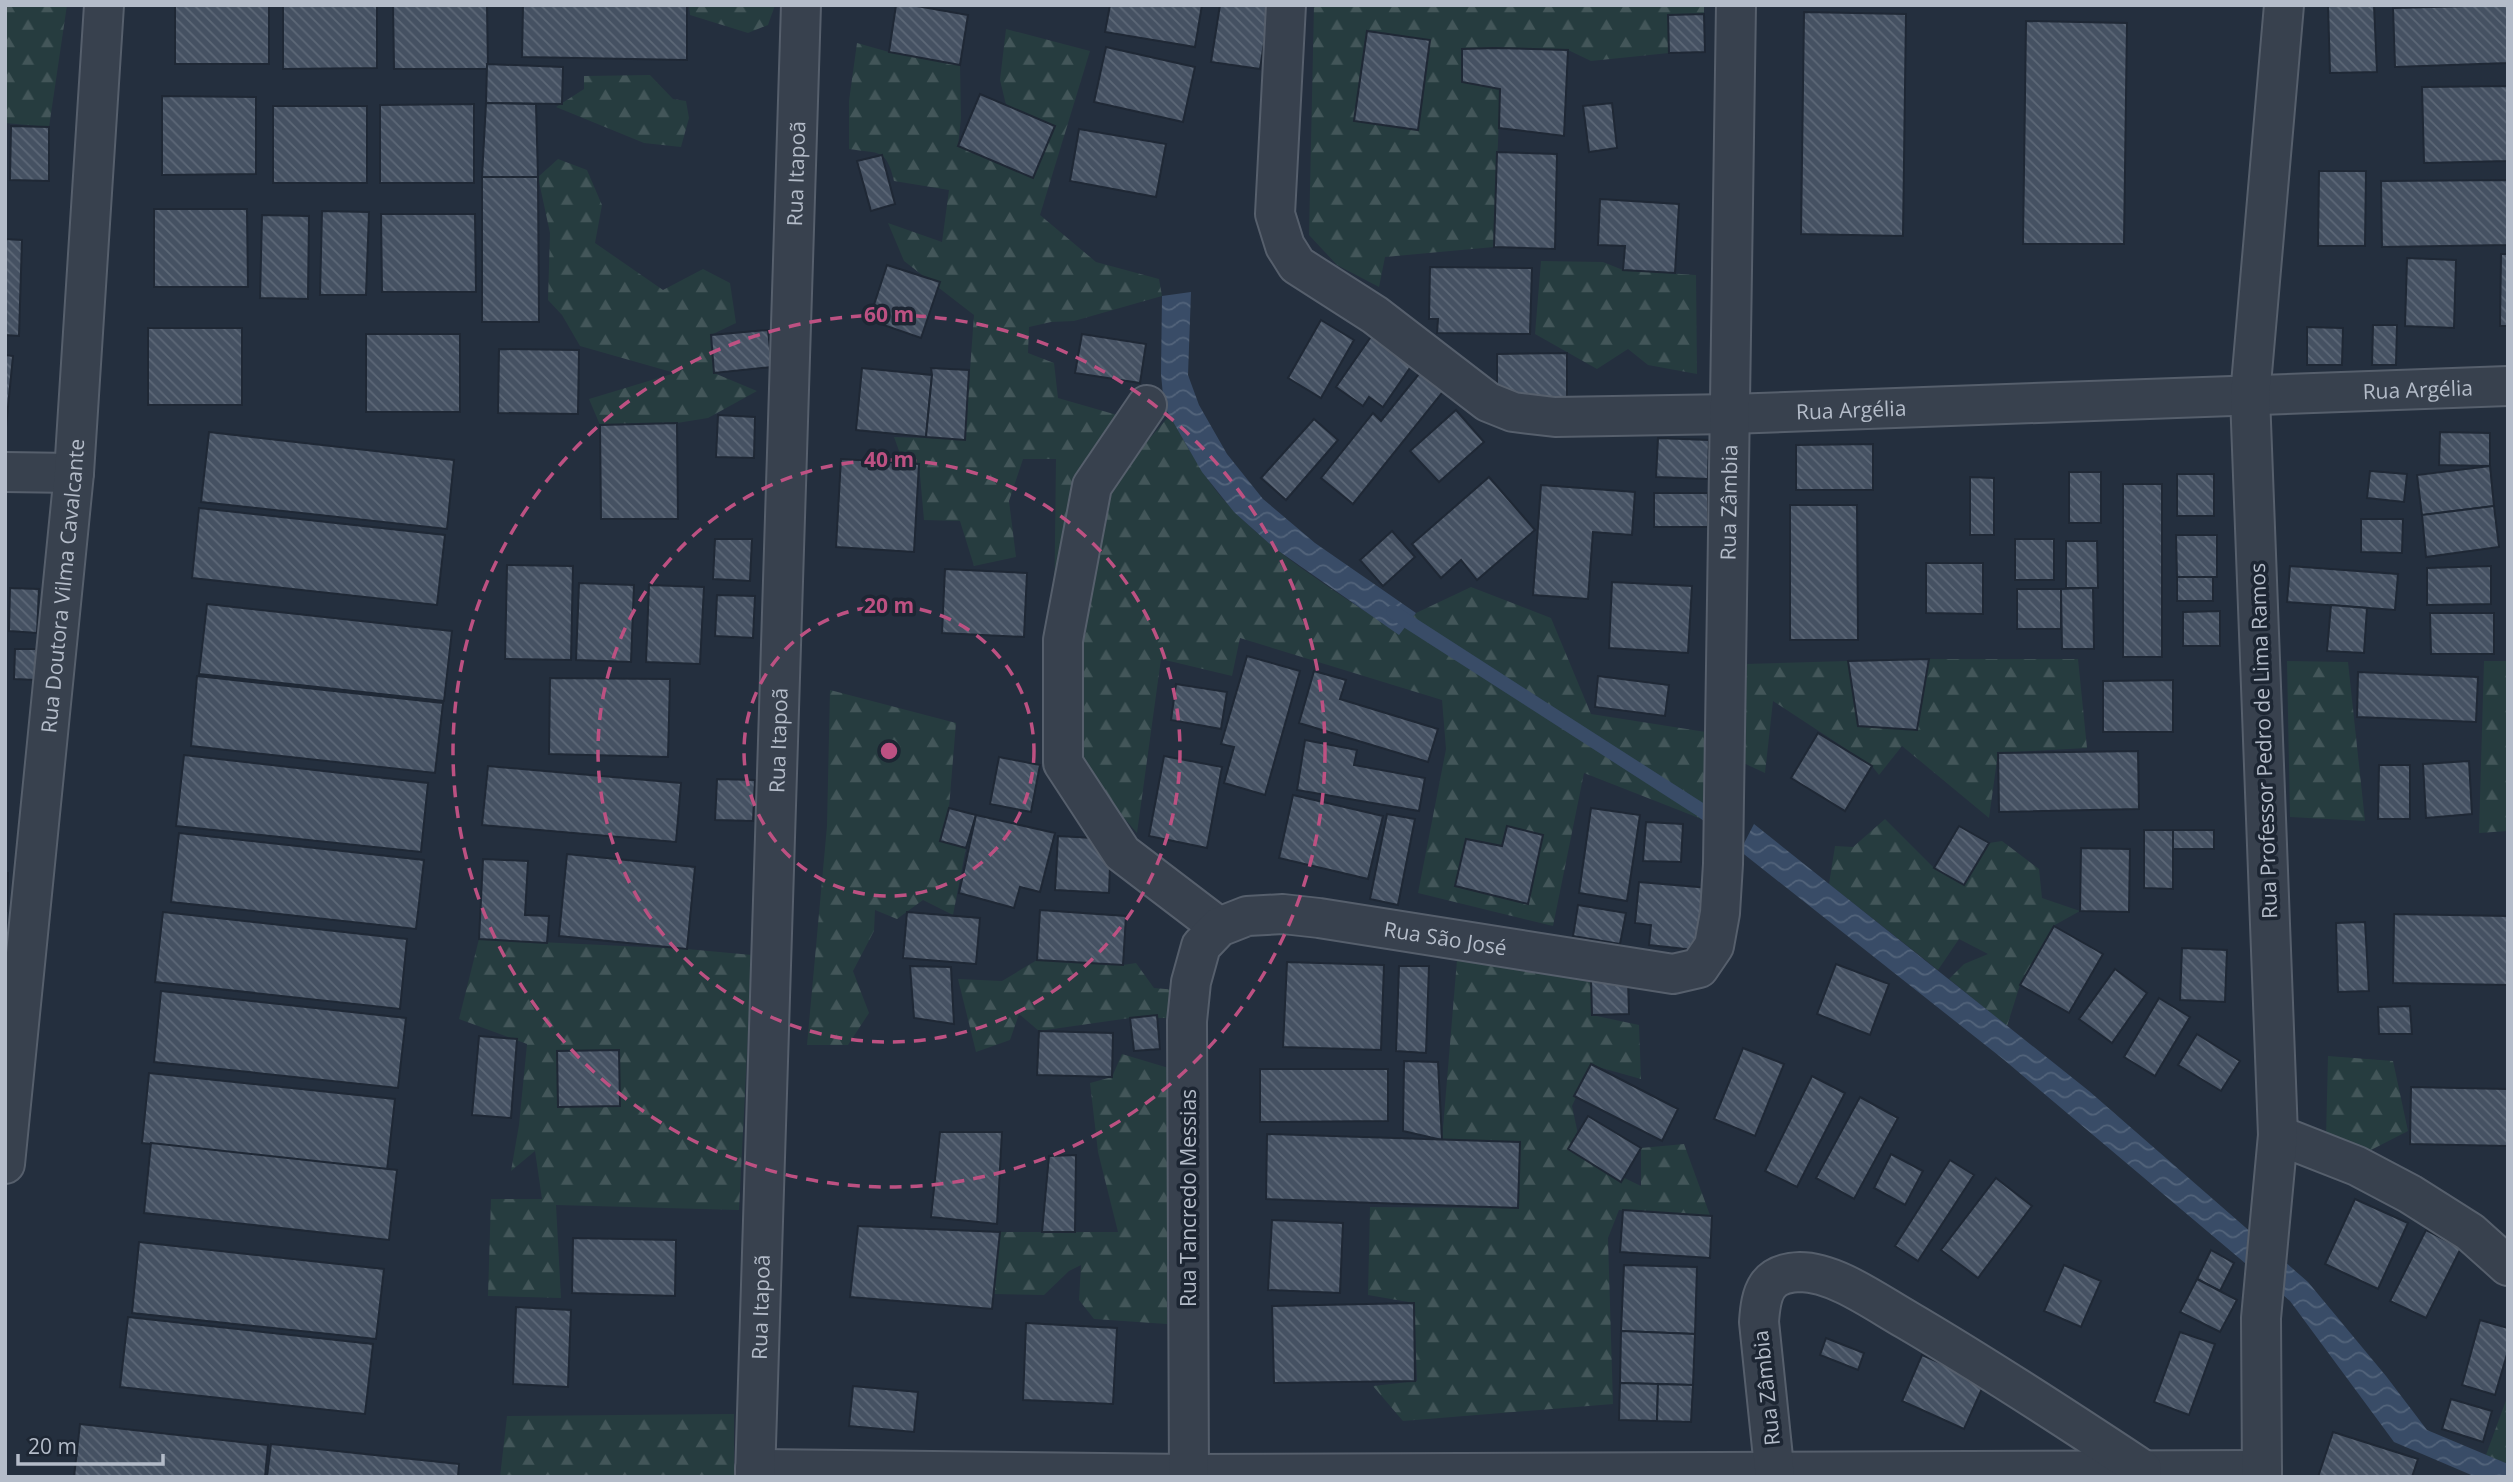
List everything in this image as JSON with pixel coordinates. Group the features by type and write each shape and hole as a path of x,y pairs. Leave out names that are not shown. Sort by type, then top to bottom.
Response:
{"street":[{"name":"Rua Doutora Vilma Cavalcante","path":"5,1164 74,473 104,5"},
{"name":"Rua Itapoã","path":"755,1473 801,5"},
{"name":"Rua Argélia","path":"1286,5 1275,214 1284,246 1297,265 1375,315 1488,402 1513,412 1555,417 1730,414 2508,386"},
{"name":"Rua Zâmbia","path":"1673,974 1699,968 1714,946 1720,913 1723,864 1736,5"},
{"name":"Rua Professor Pedro de Lima Ramos","path":"2262,1473 2261,1318 2278,1135 2250,396 2284,5"},
{"path":"1147,405 1092,486 1063,640 1063,763 1122,853 1219,927"},
{"path":"5,472 74,473"},
{"name":"Rua São José","path":"1219,927 1247,916 1295,915 1465,939 1673,974"},
{"name":"Rua Tancredo Messias","path":"1189,1476 1187,1021 1191,982 1201,946 1219,927"},
{"path":"2278,1135 2357,1166 2410,1194 2470,1232 2508,1266"},
{"name":"Rua Zâmbia","path":"1775,1474 1759,1322 1760,1299 1770,1281 1782,1275 1802,1272 1829,1277 1970,1358 2142,1469"},
{"path":"755,1473 1189,1476 1775,1474 2142,1469 2262,1473"}],"green space":[{"path":"5,5 67,5 49,127 5,123"},
{"path":"689,5 775,5 768,25 748,33 690,15"},
{"path":"1314,5 1704,5 1704,14 1668,16 1669,53 1591,61 1568,50 1462,49 1462,79 1500,89 1494,247 1385,257 1379,287 1337,265 1309,235"},
{"path":"1006,29 1090,51 1040,215 1096,262 1159,279 1162,296 1074,321 1029,327 1028,353 1054,363 1058,398 1124,417 1054,622 1056,459 1023,459 1009,501 1016,557 974,566 960,521 924,520 919,464 902,459 894,437 965,439 974,315 904,261 888,223 942,242 949,190 894,181 888,163 880,154 849,149 849,101 857,43 889,52 960,65 961,118 958,146 1033,178 1055,127 1007,109 1000,80"},
{"path":"650,75 673,99 686,101 689,118 681,147 644,143 556,107 584,89 584,76"},
{"path":"558,159 587,170 602,205 595,243 663,290 703,269 730,283 736,323 711,335 714,373 757,391 708,418 677,423 600,425 589,399 675,373 580,346 562,315 548,300 550,233 538,177"},
{"path":"1541,261 1603,262 1623,270 1696,275 1697,374 1648,365 1628,349 1597,369 1535,334"},
{"path":"1170,415 1207,479 1236,513 1294,562 1399,634 1416,613 1471,587 1551,618 1591,714 1706,732 1704,820 1584,773 1553,926 1418,893 1446,749 1442,700 1240,638 1232,676 1161,659 1137,833 1074,756 1077,637 1105,490"},
{"path":"1929,659 2078,659 2087,748 1998,753 1989,818 1902,746 1879,775 1872,766 1773,701 1765,773 1737,760 1745,664 1848,661 1858,726 1917,730"},
{"path":"2287,661 2348,662 2365,821 2290,817"},
{"path":"2484,661 2508,661 2508,831 2479,833"},
{"path":"830,690 956,723 949,808 940,841 966,848 953,915 923,900 897,919 875,910 874,931 853,971 869,1013 848,1045 807,1045 827,826"},
{"path":"1885,819 1934,868 1964,885 1989,843 2002,841 2039,869 2042,898 2080,911 2053,926 2020,985 2007,1026 1949,979 1964,964 1988,954 1959,939 1938,970 1829,884 1835,846 1853,847"},
{"path":"479,939 687,949 752,955 739,1210 556,1205 561,1298 488,1296 491,1199 542,1199 535,1151 511,1171 519,1125 527,1044 459,1019"},
{"path":"1037,960 1123,965 1136,963 1154,988 1177,990 1168,1018 1130,1018 1039,1031 1019,1014 1010,1040 976,1052 958,979 1002,981"},
{"path":"1457,960 1591,979 1592,1015 1639,1025 1641,1079 1591,1065 1572,1106 1583,1158 1641,1186 1641,1148 1684,1144 1711,1218 1619,1210 1608,1238 1613,1404 1403,1421 1373,1386 1417,1381 1414,1303 1368,1295 1370,1207 1517,1208 1442,1140"},
{"path":"1122,1054 1172,1069 1167,1324 1094,1319 1079,1300 1081,1265 1069,1271 1044,1295 994,1294 1000,1232 1118,1232 1098,1152 1090,1083 1112,1077"},
{"path":"2328,1056 2393,1061 2408,1131 2369,1151 2326,1138"},
{"path":"2508,1395 2508,1464 2486,1455"},
{"path":"734,1414 734,1477 500,1477 507,1416"}],"water":[{"path":"1191,292 1188,375 1199,405 1227,454 1263,499 1315,543 1416,613 1399,635 1273,547 1234,512 1202,472 1164,406 1161,374 1162,296"},
{"path":"1754,824 2089,1091 2308,1282 2427,1430 2508,1464 2508,1477 2476,1477 2394,1442 2290,1301 2003,1059 1740,851"}],"building":[{"path":"175,5 269,5 269,64 175,64"},
{"path":"283,5 377,5 377,68 283,69"},
{"path":"393,5 487,5 488,69 394,69"},
{"path":"523,5 687,5 687,60 522,57"},
{"path":"896,5 968,15 960,65 889,52"},
{"path":"1110,5 1202,5 1195,47 1105,32"},
{"path":"1220,5 1270,5 1260,69 1211,62"},
{"path":"2328,5 2374,5 2377,72 2330,73"},
{"path":"2508,5 2508,63 2395,67 2393,8"},
{"path":"1804,12 1906,14 1903,236 1801,234"},
{"path":"1704,14 1705,52 1669,53 1668,15"},
{"path":"2026,21 2127,23 2124,244 2023,244"},
{"path":"1367,31 1430,40 1418,130 1354,121"},
{"path":"1106,47 1195,67 1183,122 1094,102"},
{"path":"1462,49 1568,50 1564,136 1499,128 1500,89 1462,82"},
{"path":"487,64 563,67 562,104 486,103"},
{"path":"2508,86 2508,161 2424,163 2422,87"},
{"path":"980,94 1055,126 1033,178 958,146"},
{"path":"162,96 256,97 256,174 162,175"},
{"path":"486,103 536,104 538,177 482,177"},
{"path":"1612,103 1617,148 1589,152 1583,106"},
{"path":"474,104 474,183 380,183 380,105"},
{"path":"273,106 367,106 367,183 273,183"},
{"path":"11,126 49,127 49,181 10,180"},
{"path":"1079,129 1166,144 1156,197 1070,181"},
{"path":"1497,152 1557,154 1555,249 1494,247"},
{"path":"882,155 895,204 871,211 857,161"},
{"path":"2319,171 2366,171 2365,246 2318,246"},
{"path":"482,177 538,177 539,322 482,322"},
{"path":"2508,180 2508,245 2382,247 2381,181"},
{"path":"1600,199 1679,204 1675,273 1623,270 1625,246 1598,245"},
{"path":"154,209 247,209 248,287 154,287"},
{"path":"322,211 369,212 366,295 320,295"},
{"path":"381,214 475,214 476,292 382,292"},
{"path":"262,215 309,216 308,299 260,298"},
{"path":"5,239 22,240 19,336 5,335"},
{"path":"2501,254 2508,254 2508,326 2500,326"},
{"path":"2407,258 2456,260 2454,328 2405,326"},
{"path":"887,265 940,282 921,338 869,320"},
{"path":"1430,267 1532,268 1530,334 1437,333 1438,319 1429,319"},
{"path":"1321,320 1354,340 1321,398 1288,378"},
{"path":"2373,325 2397,325 2396,365 2372,365"},
{"path":"2307,327 2343,328 2342,365 2307,365"},
{"path":"148,328 242,328 242,405 148,405"},
{"path":"768,330 772,367 714,373 711,335"},
{"path":"1375,331 1416,359 1383,407 1369,397 1363,406 1336,387"},
{"path":"366,334 460,334 460,412 366,412"},
{"path":"1082,334 1146,344 1140,383 1075,373"},
{"path":"499,349 579,350 578,414 498,413"},
{"path":"1567,353 1567,402 1497,403 1497,354"},
{"path":"5,355 13,356 5,437"},
{"path":"862,368 932,375 926,437 856,430"},
{"path":"931,368 969,370 965,440 926,437"},
{"path":"1423,369 1446,388 1353,504 1321,478 1373,413 1381,421"},
{"path":"1456,410 1484,442 1439,482 1410,451"},
{"path":"718,415 755,417 754,458 716,457"},
{"path":"1314,419 1338,440 1286,500 1261,478"},
{"path":"677,423 678,519 601,519 600,425"},
{"path":"209,432 454,460 447,529 201,502"},
{"path":"2440,432 2490,433 2490,466 2439,465"},
{"path":"1658,438 1709,440 1708,479 1656,477"},
{"path":"1873,444 1873,490 1796,490 1796,445"},
{"path":"841,459 919,464 914,552 836,547"},
{"path":"2490,466 2494,506 2422,515 2417,475"},
{"path":"2370,471 2407,474 2404,502 2367,498"},
{"path":"2069,472 2101,472 2101,523 2069,523"},
{"path":"2177,474 2214,474 2214,516 2177,516"},
{"path":"1489,477 1535,530 1477,580 1461,560 1441,578 1412,544"},
{"path":"1970,477 1994,478 1994,535 1970,535"},
{"path":"2123,484 2162,484 2162,657 2123,657"},
{"path":"1541,485 1635,492 1632,535 1593,532 1588,599 1533,595"},
{"path":"1654,493 1708,493 1708,527 1654,527"},
{"path":"1790,505 1857,505 1858,640 1790,640"},
{"path":"2494,506 2499,547 2426,557 2422,515"},
{"path":"199,508 445,535 437,605 192,578"},
{"path":"2361,519 2403,519 2402,553 2361,552"},
{"path":"1392,531 1415,557 1383,586 1360,560"},
{"path":"2176,535 2217,535 2217,577 2177,577"},
{"path":"715,539 752,539 750,581 713,579"},
{"path":"2015,539 2054,539 2054,580 2015,580"},
{"path":"2066,541 2097,541 2098,588 2066,588"},
{"path":"1926,563 1983,563 1983,614 1926,613"},
{"path":"507,565 573,566 571,660 505,659"},
{"path":"2290,566 2398,574 2395,610 2287,602"},
{"path":"2491,566 2491,604 2427,605 2427,568"},
{"path":"945,569 1027,573 1024,637 942,633"},
{"path":"2177,577 2213,577 2213,601 2177,601"},
{"path":"1612,582 1692,586 1688,653 1609,648"},
{"path":"579,583 634,585 631,662 576,660"},
{"path":"649,585 704,587 700,664 646,662"},
{"path":"10,588 39,589 37,633 9,631"},
{"path":"2093,588 2094,649 2062,649 2061,589"},
{"path":"2017,589 2061,589 2061,629 2017,629"},
{"path":"717,595 755,596 753,638 715,636"},
{"path":"207,604 452,631 444,701 199,674"},
{"path":"2331,605 2367,608 2364,653 2327,651"},
{"path":"2220,611 2220,646 2183,646 2183,612"},
{"path":"2430,613 2494,613 2494,654 2431,654"},
{"path":"15,649 36,649 36,680 14,679"},
{"path":"1247,656 1300,671 1265,795 1224,783 1234,747 1221,744"},
{"path":"1929,659 1917,730 1858,726 1848,661"},
{"path":"1314,671 1346,680 1340,699 1438,729 1428,762 1299,723"},
{"path":"2358,672 2478,677 2476,722 2357,717"},
{"path":"197,676 443,703 435,773 191,746"},
{"path":"1598,676 1669,685 1665,716 1595,707"},
{"path":"550,678 670,679 668,757 549,754"},
{"path":"2173,680 2173,732 2103,732 2103,681"},
{"path":"1176,684 1227,692 1221,729 1171,720"},
{"path":"1818,733 1872,766 1845,811 1791,778"},
{"path":"1305,740 1357,750 1354,765 1425,778 1419,811 1297,790"},
{"path":"2138,751 2139,809 1999,812 1998,753"},
{"path":"184,755 428,783 421,852 176,826"},
{"path":"1164,756 1222,767 1207,848 1149,836"},
{"path":"999,757 1040,765 1031,812 990,804"},
{"path":"2469,761 2472,814 2426,818 2423,764"},
{"path":"2379,765 2410,765 2410,819 2378,819"},
{"path":"488,766 681,783 676,842 482,825"},
{"path":"717,779 755,780 753,821 715,820"},
{"path":"1293,795 1383,816 1368,879 1279,858"},
{"path":"949,808 976,815 966,848 940,841"},
{"path":"1591,808 1640,815 1627,901 1579,893"},
{"path":"1387,814 1415,819 1398,905 1370,899"},
{"path":"976,815 1055,833 1040,892 1020,887 1014,908 959,893"},
{"path":"1646,822 1683,824 1681,862 1643,861"},
{"path":"1507,826 1543,835 1528,904 1455,886 1466,839 1502,846"},
{"path":"1959,826 1989,843 1964,885 1934,868"},
{"path":"2144,830 2173,830 2173,889 2144,888"},
{"path":"2173,830 2214,830 2214,849 2173,849"},
{"path":"179,833 424,860 416,929 171,902"},
{"path":"1058,836 1111,839 1109,893 1055,890"},
{"path":"2081,848 2130,849 2129,912 2080,911"},
{"path":"567,854 695,867 687,949 559,936"},
{"path":"483,859 528,861 525,915 549,916 547,943 479,939"},
{"path":"5,873 8,873 7,911 5,911"},
{"path":"1639,882 1710,888 1704,951 1649,945 1651,925 1635,923"},
{"path":"1578,905 1626,913 1620,944 1573,936"},
{"path":"1040,910 1126,916 1123,965 1037,960"},
{"path":"163,912 407,939 400,1009 155,982"},
{"path":"907,912 980,918 976,964 903,958"},
{"path":"2394,914 2508,916 2508,985 2393,983"},
{"path":"2365,922 2369,991 2338,992 2336,923"},
{"path":"2054,926 2103,954 2069,1013 2020,985"},
{"path":"2182,948 2227,950 2225,1002 2180,1000"},
{"path":"1287,962 1384,965 1381,1050 1283,1047"},
{"path":"1836,964 1889,984 1870,1035 1817,1014"},
{"path":"910,966 951,967 954,1024 914,1018"},
{"path":"1399,966 1429,966 1426,1053 1396,1051"},
{"path":"2115,969 2147,993 2112,1043 2079,1019"},
{"path":"1628,978 1629,1014 1592,1015 1591,979"},
{"path":"161,991 406,1018 398,1088 154,1062"},
{"path":"2159,998 2190,1017 2155,1076 2124,1057"},
{"path":"2410,1006 2412,1034 2379,1034 2378,1007"},
{"path":"1157,1015 1160,1049 1134,1051 1130,1018"},
{"path":"1039,1031 1113,1033 1112,1077 1037,1075"},
{"path":"2197,1034 2240,1061 2221,1091 2178,1065"},
{"path":"479,1036 517,1039 511,1118 472,1115"},
{"path":"1743,1048 1784,1064 1755,1136 1714,1119"},
{"path":"619,1050 620,1106 558,1107 557,1051"},
{"path":"1404,1061 1438,1062 1442,1140 1403,1131"},
{"path":"1591,1064 1678,1109 1662,1141 1574,1096"},
{"path":"1260,1069 1388,1069 1388,1121 1260,1122"},
{"path":"149,1073 395,1099 387,1170 142,1143"},
{"path":"1812,1076 1845,1093 1797,1187 1765,1171"},
{"path":"2411,1087 2508,1089 2508,1146 2410,1144"},
{"path":"1860,1097 1898,1118 1854,1199 1816,1178"},
{"path":"1588,1116 1641,1148 1621,1182 1568,1149"},
{"path":"940,1132 1002,1132 997,1224 931,1217"},
{"path":"1267,1134 1520,1142 1518,1208 1266,1199"},
{"path":"151,1143 397,1170 389,1240 144,1213"},
{"path":"1891,1154 1923,1171 1905,1205 1874,1188"},
{"path":"1076,1155 1075,1232 1042,1232 1049,1156"},
{"path":"1950,1160 1974,1175 1918,1261 1895,1246"},
{"path":"1996,1178 2032,1206 1978,1278 1941,1250"},
{"path":"2355,1199 2408,1223 2378,1289 2325,1264"},
{"path":"1623,1210 1712,1216 1710,1258 1620,1252"},
{"path":"1272,1220 1343,1223 1340,1293 1268,1290"},
{"path":"858,1226 1000,1232 992,1309 850,1297"},
{"path":"2426,1230 2461,1248 2426,1318 2390,1301"},
{"path":"573,1238 676,1240 675,1296 572,1293"},
{"path":"139,1242 384,1269 376,1339 132,1313"},
{"path":"2211,1250 2234,1263 2220,1291 2197,1279"},
{"path":"1624,1265 1697,1267 1695,1334 1621,1331"},
{"path":"2064,1265 2101,1281 2081,1327 2044,1311"},
{"path":"2197,1279 2237,1300 2220,1332 2180,1312"},
{"path":"1414,1303 1415,1381 1274,1383 1272,1306"},
{"path":"516,1307 571,1310 568,1387 513,1384"},
{"path":"128,1317 373,1344 365,1414 120,1387"},
{"path":"2480,1320 2508,1328 2508,1351 2495,1395 2462,1385"},
{"path":"1026,1323 1117,1328 1113,1404 1023,1400"},
{"path":"1621,1331 1695,1334 1693,1385 1620,1383"},
{"path":"2180,1332 2215,1344 2189,1415 2154,1402"},
{"path":"1826,1338 1864,1353 1858,1370 1820,1355"},
{"path":"1922,1355 1985,1382 1964,1429 1902,1401"},
{"path":"1620,1383 1658,1384 1657,1421 1619,1420"},
{"path":"1658,1384 1693,1385 1691,1422 1657,1421"},
{"path":"853,1386 918,1392 914,1432 849,1426"},
{"path":"2451,1399 2492,1411 2483,1442 2442,1429"},
{"path":"80,1424 268,1445 265,1477 74,1477"},
{"path":"2333,1432 2418,1459 2412,1477 2318,1477"},
{"path":"271,1444 459,1464 458,1477 267,1477"}],"waterway":[{"path":"1393,612 1719,824"}]}
